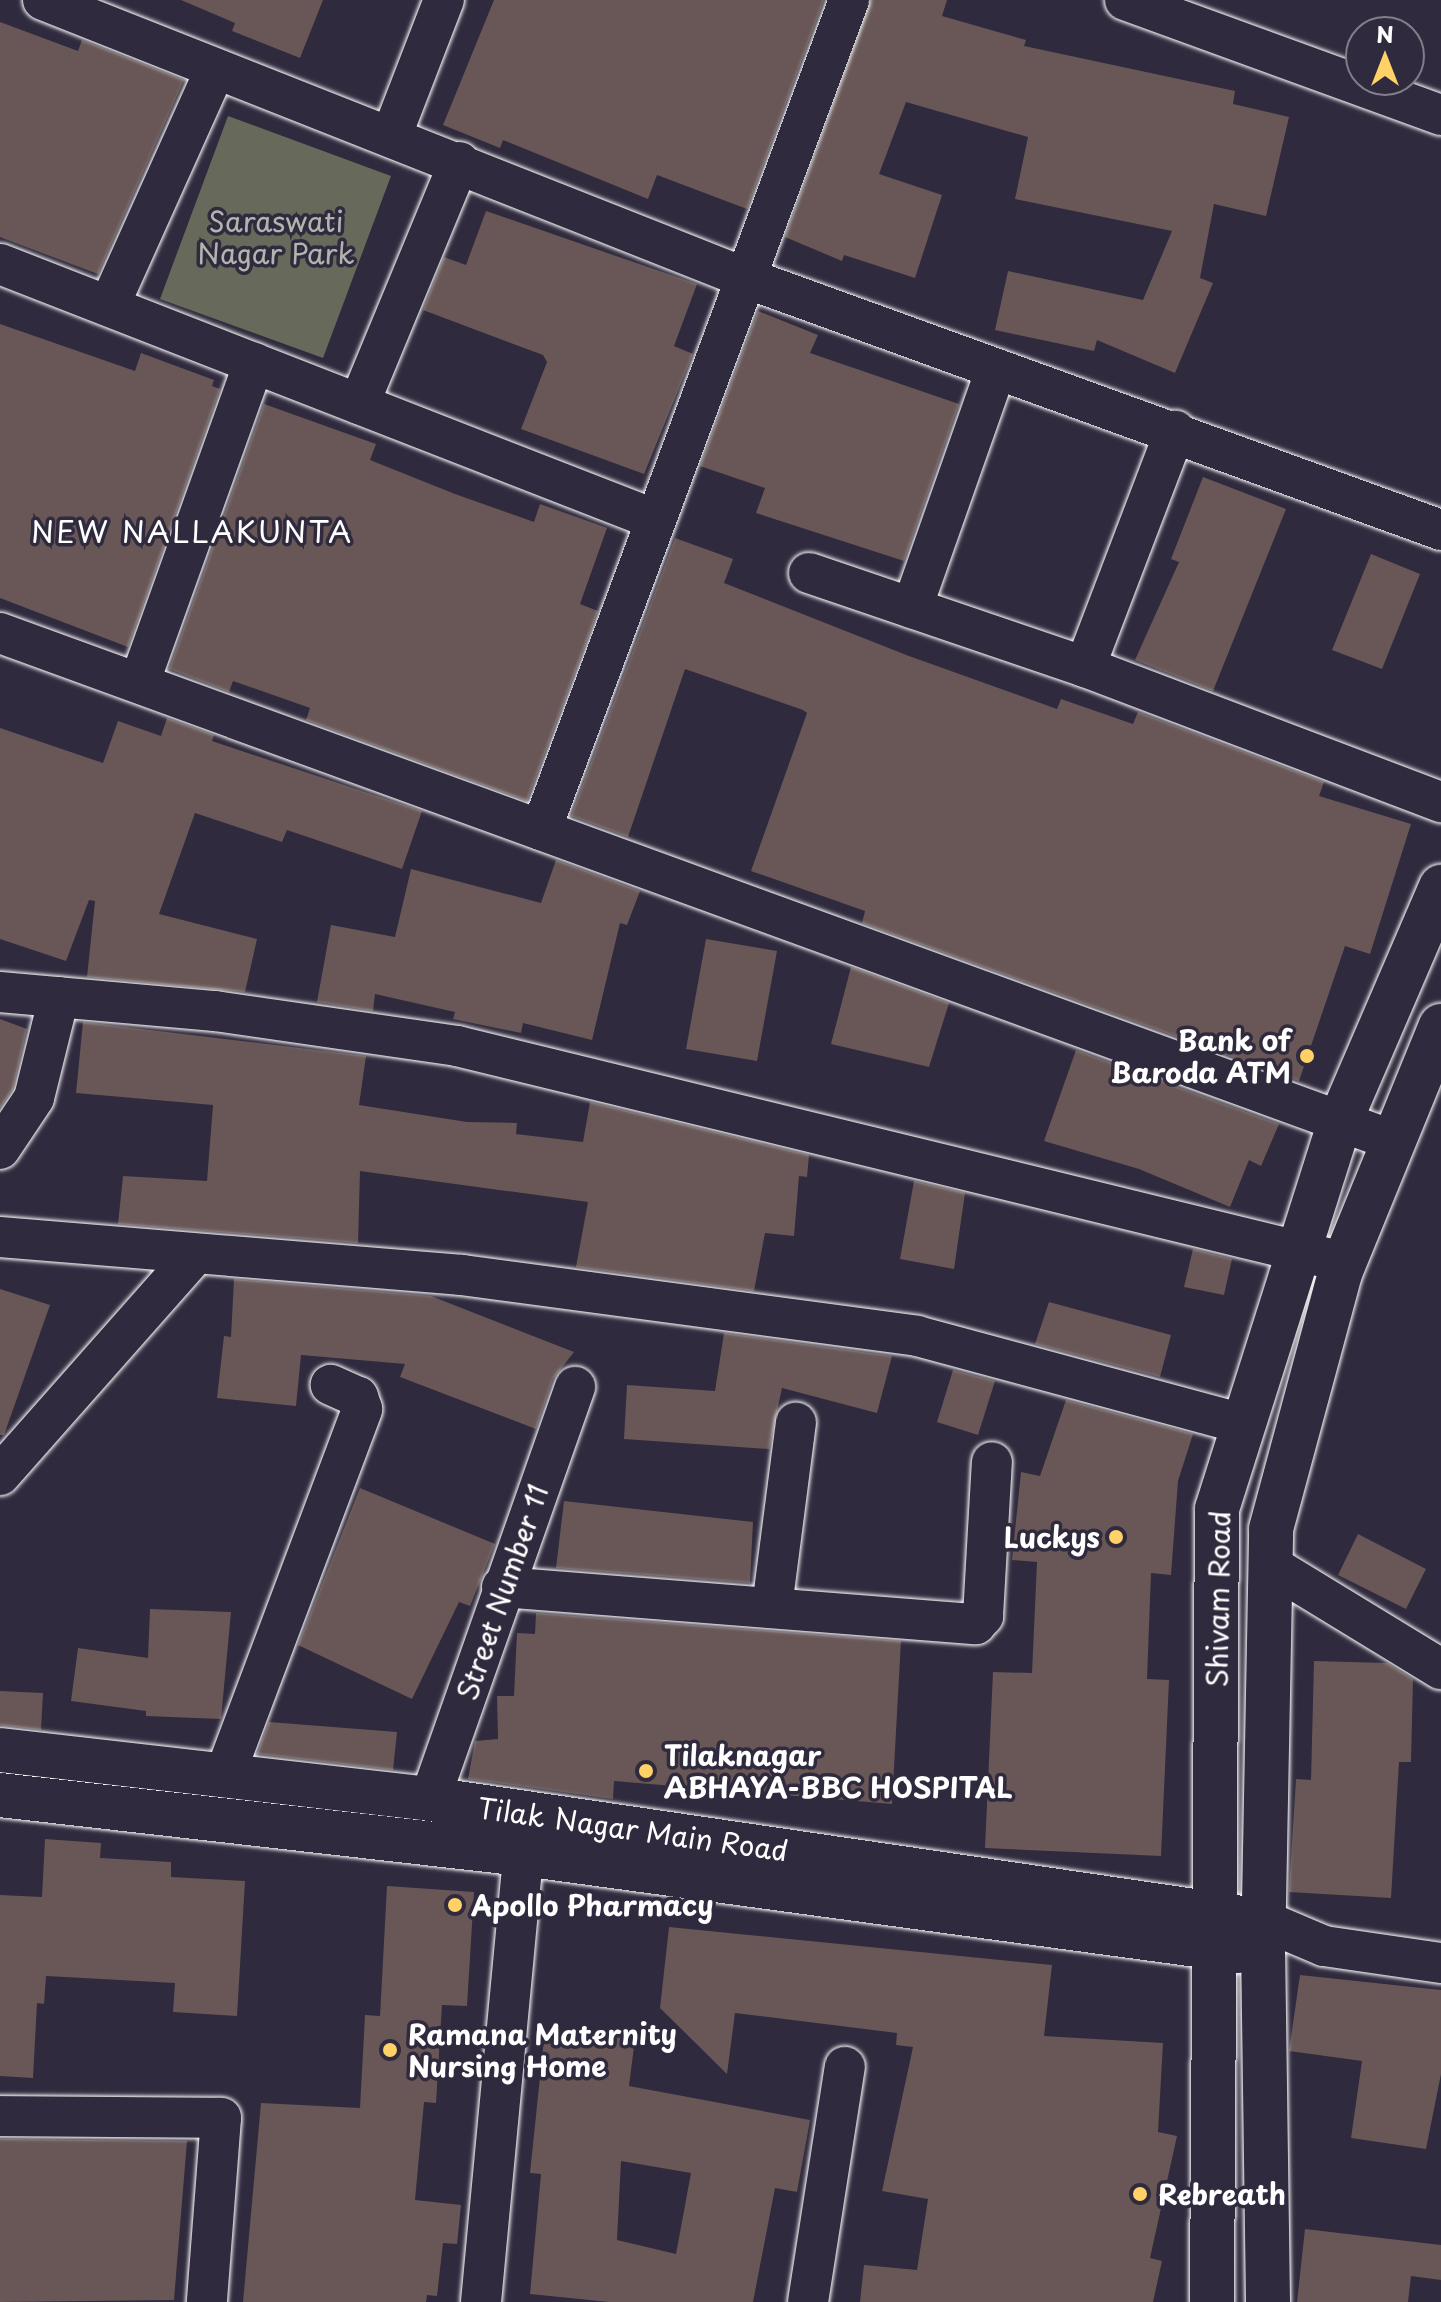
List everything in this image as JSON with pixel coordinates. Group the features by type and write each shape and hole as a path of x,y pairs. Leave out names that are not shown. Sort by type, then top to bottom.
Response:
{"main road":[{"name":"Shivam Road","path":"1212,2302 1217,1509 1341,1119 1441,887"},
{"name":"Shivam Road","path":"1268,2302 1264,1938 1271,1529 1344,1262 1441,1026"},
{"name":"Tilak Nagar Main Road","path":"0,1750 430,1799 1264,1938"},
{"name":"Tilak Nagar Main Road","path":"0,1795 1213,1930"}],"street":[{"path":"43,0 746,278 1441,530"},
{"path":"391,137 444,0"},
{"path":"541,830 849,0"},
{"path":"1125,0 1441,115"},
{"path":"109,306 215,70"},
{"path":"359,404 459,162"},
{"path":"0,264 656,520"},
{"path":"140,681 254,363"},
{"path":"912,608 996,369"},
{"path":"1085,667 1175,431"},
{"path":"809,573 1085,667 1441,802"},
{"path":"0,633 140,681 541,830 1341,1119 1394,1141"},
{"path":"0,992 457,1046 1344,1262"},
{"path":"0,1149 34,1098 59,997"},
{"path":"0,1237 193,1257 462,1275 917,1336 1244,1424"},
{"path":"0,1475 193,1257"},
{"path":"224,1777 362,1409 358,1397 331,1385"},
{"name":"Street Number 11","path":"430,1799 502,1587 575,1387"},
{"path":"772,1607 796,1423"},
{"path":"502,1587 976,1624 983,1616 992,1462"},
{"path":"1272,1566 1441,1669"},
{"path":"481,2302 523,1854"},
{"path":"1264,1938 1441,1963"},
{"path":"808,2302 845,2067"},
{"path":"0,2116 221,2118 207,2302"}],"green space":[{"name":"Saraswati Nagar Park","path":"228,116 391,176 323,358 160,299"}],"building":[{"path":"181,0 323,0 300,58 232,31 235,23"},
{"path":"494,0 824,0 747,209 657,175 648,199 503,140 500,148 443,125"},
{"path":"871,0 947,0 942,16 1026,40 1024,46 1235,91 1233,104 1289,117 1266,216 1214,204 1200,278 1213,283 1175,373 1097,340 1094,351 995,330 1008,271 1143,300 1172,231 1015,199 1028,137 906,102 879,174 942,195 915,278 844,255 842,261 785,237"},
{"path":"0,22 78,51 82,40 184,80 98,274 0,237"},
{"path":"486,211 697,284 674,346 693,354 644,474 521,429 547,362 543,355 423,310 444,257 466,265"},
{"path":"758,311 818,335 810,353 959,404 904,561 756,513 765,488 700,466"},
{"path":"0,324 135,371 141,353 214,380 212,386 220,389 128,647 0,598"},
{"path":"264,404 376,444 370,460 455,494 534,522 540,504 607,528 580,604 598,611 527,801 306,720 310,708 233,681 229,692 169,669"},
{"path":"1203,477 1286,509 1213,691 1135,660 1179,562 1171,559"},
{"path":"675,538 733,559 724,583 909,656 1057,709 1061,699 1133,724 1138,712 1324,782 1319,796 1411,824 1370,954 1345,946 1299,1081 862,923 865,911 751,871 807,713 803,710 685,669 628,837 571,816"},
{"path":"1371,554 1420,574 1382,669 1332,650"},
{"path":"167,718 214,735 212,741 422,811 402,869 287,830 282,842 195,813 159,914 257,939 245,992 87,977 95,901 89,900 66,961 0,939 0,728 103,763 118,721 161,736"},
{"path":"556,860 640,891 627,925 620,923 592,1040 523,1023 521,1033 453,1019 455,1012 375,994 373,1011 317,1002 331,925 395,937 411,869 541,903"},
{"path":"706,939 777,951 757,1061 686,1049"},
{"path":"851,967 949,1003 929,1067 831,1044"},
{"path":"0,1019 27,1029 13,1089 0,1108"},
{"path":"83,1022 366,1056 359,1105 467,1122 517,1123 516,1134 583,1142 590,1102 809,1155 807,1177 799,1176 794,1236 765,1233 754,1291 576,1267 588,1202 360,1171 358,1243 118,1224 123,1176 207,1181 213,1105 76,1093"},
{"path":"1076,1050 1279,1124 1261,1166 1249,1160 1230,1207 1139,1169 1044,1141"},
{"path":"914,1181 965,1193 954,1269 900,1259"},
{"path":"1193,1249 1232,1259 1224,1295 1184,1287"},
{"path":"234,1279 431,1296 574,1352 553,1379 536,1429 400,1377 405,1364 301,1355 296,1406 217,1398 224,1336 231,1337"},
{"path":"0,1289 50,1305 4,1435 0,1435"},
{"path":"1049,1302 1171,1335 1160,1377 1035,1344"},
{"path":"724,1333 892,1356 877,1413 782,1388 769,1449 624,1439 627,1385 715,1391"},
{"path":"953,1370 995,1381 978,1435 937,1422"},
{"path":"1066,1400 1193,1434 1178,1481 1171,1575 1151,1573 1147,1679 1169,1680 1161,1856 985,1848 993,1672 1032,1673 1037,1562 1012,1560 1021,1472 1040,1476"},
{"path":"360,1488 495,1544 470,1606 459,1602 412,1699 298,1645"},
{"path":"564,1501 753,1522 750,1583 556,1568"},
{"path":"1358,1534 1426,1569 1406,1609 1338,1575"},
{"path":"150,1609 231,1612 221,1719 146,1716 146,1711 71,1701 78,1648 148,1658"},
{"path":"536,1613 901,1641 892,1804 614,1781 613,1799 468,1779 475,1741 498,1739 497,1696 514,1696 517,1633 535,1634"},
{"path":"1314,1661 1387,1663 1413,1679 1411,1762 1399,1762 1391,1898 1289,1892 1296,1779 1311,1780"},
{"path":"0,1691 43,1693 41,1730 0,1725"},
{"path":"269,1722 397,1732 393,1770 257,1754"},
{"path":"45,1839 101,1843 100,1858 171,1862 171,1877 245,1881 237,2016 173,2012 175,1983 46,1976 44,2004 37,2003 33,2078 0,2076 0,1895 42,1897"},
{"path":"387,1886 474,1892 467,2006 442,2005 436,2103 424,2102 415,2200 461,2205 457,2244 443,2243 437,2296 427,2295 426,2302 243,2302 261,2103 360,2108 365,2015 380,2016"},
{"path":"669,1927 1052,1965 1044,2036 1163,2043 1158,2132 1177,2136 1150,2258 1162,2261 1153,2302 860,2302 864,2265 917,2270 928,2199 882,2191 913,2047 896,2045 897,2033 735,2013 727,2074 660,2008"},
{"path":"1300,1975 1441,1990 1441,2074 1426,2149 1351,2138 1362,2061 1289,2051"},
{"path":"545,2029 635,2039 629,2086 810,2120 797,2192 775,2188 753,2302 609,2302 530,2294 541,2174 530,2173","holes":["621,2161 691,2173 676,2254 617,2240"]},
{"path":"0,2139 187,2141 174,2300 0,2302"},
{"path":"1305,2229 1441,2245 1441,2280 1411,2276 1408,2302 1297,2302"}],"place":[{"name":"Bank of Baroda ATM","path":"1307,1056"},
{"name":"Luckys","path":"1116,1537"},
{"name":"Tilaknagar ABHAYA-BBC HOSPITAL","path":"646,1771"},
{"name":"Apollo Pharmacy","path":"455,1905"},
{"name":"Ramana Maternity Nursing Home","path":"390,2050"},
{"name":"Rebreath","path":"1140,2194"}],"district":[{"name":"NEW NALLAKUNTA","path":"192,531"}]}
